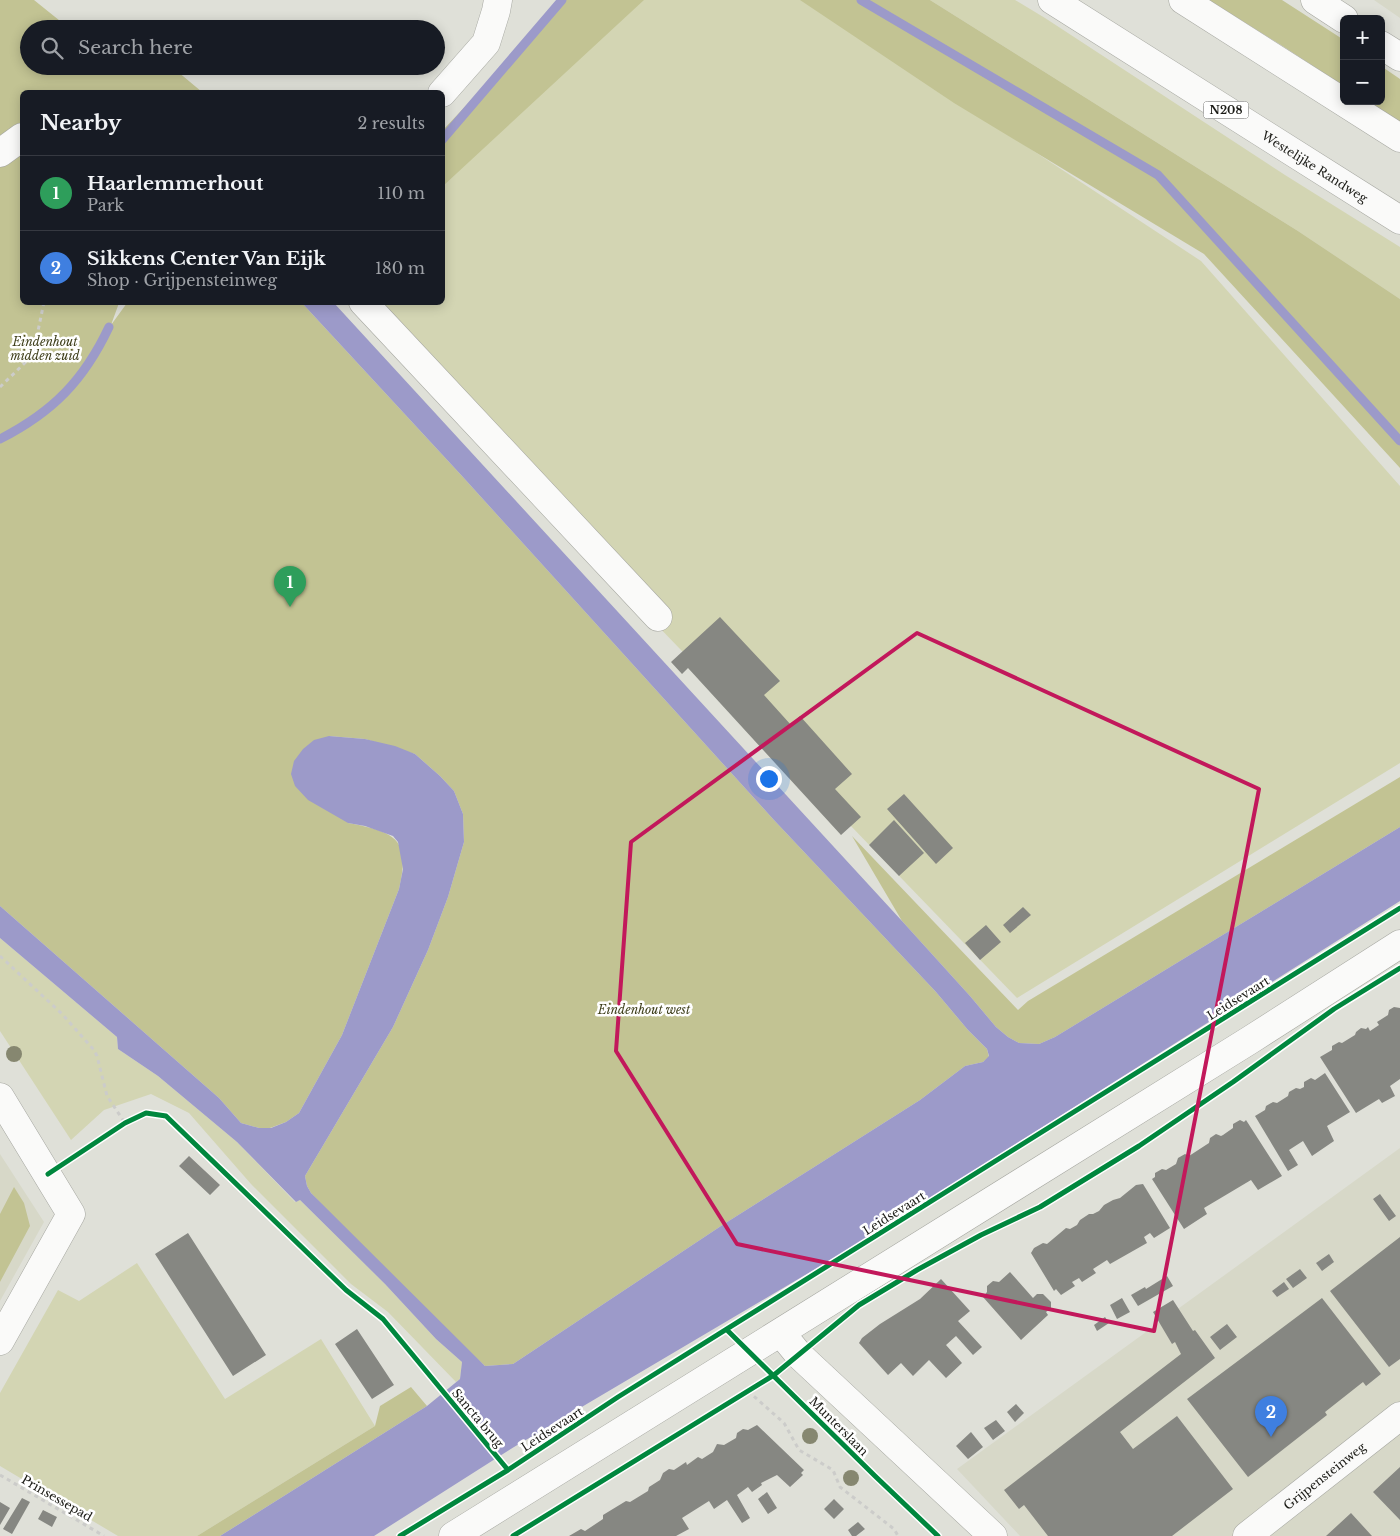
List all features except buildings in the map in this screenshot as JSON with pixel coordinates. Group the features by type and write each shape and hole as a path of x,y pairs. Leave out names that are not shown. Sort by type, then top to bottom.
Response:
{"main road":[{"path":"445,90 486,43 498,0"},
{"name":"Westelijke Randweg","path":"1052,0 1400,220"},
{"path":"1183,0 1400,138"},
{"path":"1315,0 1340,16"},
{"path":"1385,48 1400,58"},
{"path":"0,153 20,138"},
{"path":"366,305 658,617"},
{"path":"453,1536 1250,1040 1400,944"},
{"path":"0,1097 71,1214 0,1341"},
{"name":"Munterslaan","path":"781,1333 799,1355 993,1536"},
{"name":"Grijpensteinweg","path":"1247,1536 1400,1416"}],"path":[{"path":"0,387 33,355 43,305"},
{"path":"0,956 62,1014 94,1050 107,1096 126,1123"},
{"path":"118,1128 132,1120"},
{"path":"740,1396 754,1387"},
{"path":"748,1391 784,1423 799,1450 833,1470 840,1487 894,1529 898,1536"}],"highlighted area":[{"path":"917,633 1259,789 1154,1331 737,1244 616,1051 631,842"}],"shaded area":[{"path":"1374,0 1400,0 1400,18"},
{"path":"1400,1148 1400,1536 1020,1536 957,1469"},
{"path":"0,1154 44,1222 0,1301"}],"green space":[{"path":"0,0 34,0 59,20 20,20 20,75 182,75 200,90 20,90 20,130 0,142"},
{"path":"561,0 644,0 445,184 445,128 508,61"},
{"path":"610,0 804,0 1201,261 1400,486 1400,763 1017,998 348,305 445,305 445,155"},
{"path":"800,0 930,0 1298,231 1400,299 1400,468 1204,254 954,103"},
{"path":"930,0 1015,0 1045,18 1285,175 1400,247 1400,299 1298,231"},
{"path":"1209,0 1282,0 1340,37 1340,83"},
{"path":"1385,69 1400,79 1400,124 1372,105 1385,105"},
{"name":"Eindenhout west","path":"20,145 20,305 118,305 111,325 126,305 304,305 462,476 773,819 936,992 987,1049 989,1057 983,1062 965,1066 920,1100 724,1224 513,1364 485,1366 367,1253 311,1193 305,1176 393,1027 428,950 448,897 464,842 463,814 454,791 440,776 415,754 365,739 329,736 348,823 377,830 388,834 396,840 401,848 403,858 402,872 399,889 342,1035 299,1113 286,1122 270,1128 259,1128 241,1123 219,1098 0,906 0,160"},
{"path":"1400,777 1400,827 1055,1037 1039,1044 1019,1043 996,1027 902,921 852,836 1018,1010 1028,1001"},
{"path":"0,938 117,1037 118,1049 158,1076 237,1142 295,1202 300,1200 385,1284 436,1339 462,1362 460,1379 456,1382 388,1312 351,1284 251,1184 189,1113 151,1094 104,1110 71,1140 0,1031"},
{"path":"14,1187 24,1203 30,1226 0,1282 0,1214"},
{"path":"137,1263 225,1399 321,1339 375,1426 197,1536 118,1536 0,1466 0,1393 58,1290 79,1301"},
{"path":"411,1387 427,1406 220,1536 197,1536 375,1426 380,1406"}],"water":[{"path":"304,305 336,305 902,921 996,1027 1019,1043 1039,1044 1055,1037 1400,827 1400,901 861,1242 514,1447 374,1536 220,1536 427,1406 460,1379 462,1362 436,1339 385,1284 300,1200 296,1202 237,1142 158,1076 118,1049 117,1037 0,938 0,906 219,1098 241,1123 259,1128 271,1128 286,1122 299,1113 342,1035 399,889 403,869 398,842 393,836 365,826 348,823 308,800 295,786 291,774 294,761 303,749 314,740 329,736 365,739 395,746 415,754 440,776 454,791 463,814 464,842 448,897 428,950 393,1027 305,1176 311,1193 485,1366 513,1364 724,1224 920,1100 965,1066 983,1062 989,1056 987,1049 936,992 773,819 462,476"}],"waterway":[{"path":"445,136 562,0"},
{"path":"861,0 1158,175 1400,441"},
{"path":"0,439 36,418 65,393 89,363 109,327"}],"cycle path":[{"name":"Leidsevaart","path":"400,1536 508,1470 618,1397 1400,908"},
{"path":"513,1536 774,1375 859,1305 981,1235 1040,1207 1139,1146 1233,1082 1334,1009 1400,968"},
{"name":"Sancta brug","path":"48,1174 125,1123 146,1113 166,1116 346,1290 383,1319 508,1470"},
{"path":"727,1330 938,1536"}],"place":[{"name":"Haarlemmerhout","path":"290,607"},
{"name":"Sikkens Center Van Eijk","path":"1271,1437"}],"park label":[{"name":"Eindenhout midden zuid","path":"45,348"}]}
